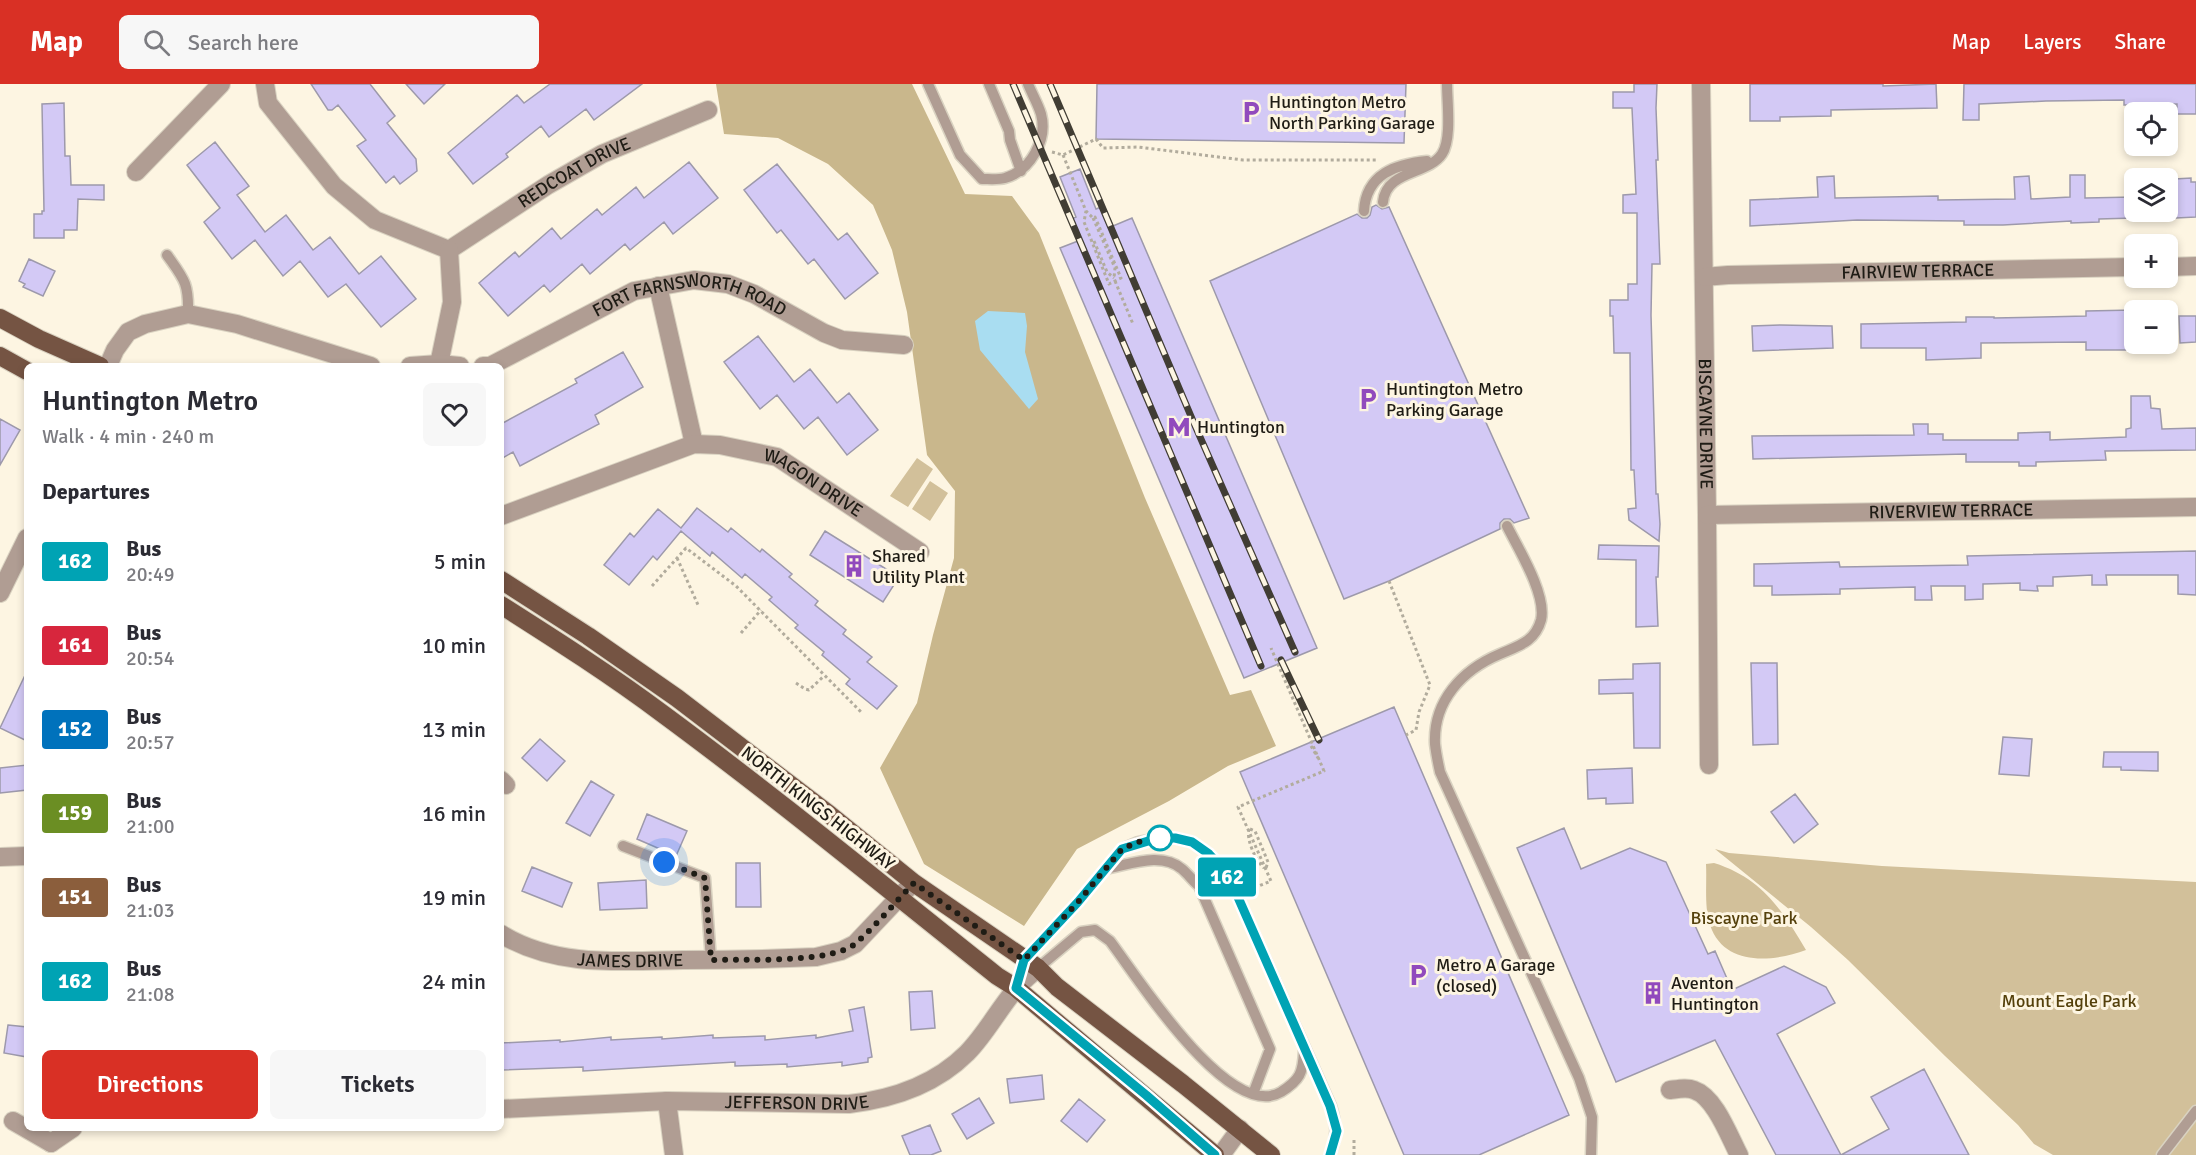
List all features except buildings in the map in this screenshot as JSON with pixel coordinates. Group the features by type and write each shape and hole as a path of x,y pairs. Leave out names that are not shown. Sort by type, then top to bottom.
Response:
{"main road":[{"path":"0,318 39,339 93,363"},
{"path":"0,356 24,369"},
{"name":"NORTH KINGS HIGHWAY","path":"504,582 588,636 677,698 830,815 914,883 1031,964 1270,1155"},
{"name":"NORTH KINGS HIGHWAY","path":"504,607 573,651 662,714 815,831 997,976 1016,988 1215,1155"}],"street":[{"path":"135,172 221,84"},
{"path":"265,84 268,103 334,186 375,220 449,250 452,302 439,363"},
{"name":"BISCAYNE DRIVE","path":"1701,84 1709,765"},
{"name":"REDCOAT DRIVE","path":"449,250 548,185 602,154 708,110"},
{"path":"2178,267 2196,266"},
{"name":"FAIRVIEW TERRACE","path":"1704,277 1740,274 2124,267"},
{"name":"FORT FARNSWORTH ROAD","path":"496,363 634,291 694,280 728,284 754,294 824,333 842,340 904,345"},
{"path":"658,286 694,444"},
{"path":"109,363 115,350 129,332 145,324 188,314 237,324 361,363"},
{"name":"WAGON DRIVE","path":"504,515 694,444 720,446 777,457 920,552"},
{"name":"RIVERVIEW TERRACE","path":"1707,515 2196,507"},
{"path":"0,593 24,544"},
{"path":"0,857 24,856"},
{"name":"JAMES DRIVE","path":"504,935 532,949 561,958 600,962 816,957 841,951 855,944 914,883"},
{"name":"JEFFERSON DRIVE","path":"504,1109 668,1101 849,1104 902,1094 930,1081 968,1052 1031,964"},
{"path":"1670,1090 1693,1089 1704,1095 1715,1110 1739,1155"},
{"path":"668,1101 674,1155"},
{"path":"13,1121 24,1129"},
{"path":"1221,1155 1240,1129"},
{"path":"26,1131 50,1149 70,1131"}],"lane":[{"path":"928,84 960,155 982,179 1004,179 1021,171 1036,153 1042,134 1041,115 1028,84"},
{"path":"988,84 1009,131 1021,171"},
{"path":"1383,202 1388,188 1398,180 1437,160 1442,154 1447,139 1447,84"},
{"path":"1364,211 1369,189 1378,177 1391,168 1437,160"},
{"path":"167,255 186,281 188,314"},
{"path":"1507,526 1538,593 1541,609 1540,620 1533,634 1523,645 1499,654 1467,672 1448,694 1438,720 1435,744 1440,772 1579,1078 1592,1117 1592,1155"},
{"path":"1031,964 1044,940 1122,849 1158,838 1175,838 1192,842 1209,854 1223,869 1237,895 1334,1118 1337,1131 1330,1155"},
{"path":"623,846 705,878 711,960"},
{"path":"1105,869 1150,860 1166,861 1181,868 1199,886 1270,1049 1253,1094"},
{"path":"1031,964 1081,932 1095,930 1110,941 1193,1051 1221,1078 1253,1094 1266,1096 1276,1094 1298,1079 1303,1069 1304,1050"},
{"path":"2162,1155 2196,1111"}],"path":[{"path":"1086,211 1084,222 1109,284 1121,278 1095,217 1093,218 1086,211 1063,155 1096,139 1103,148 1138,147 1243,160 1380,160"},
{"path":"1085,221 1107,272 1114,278 1114,268 1093,218"},
{"path":"1115,281 1133,324"},
{"path":"652,586 687,548 736,586 861,712"},
{"path":"677,558 699,607"},
{"path":"1389,581 1430,685 1419,712 1416,730 1406,735"},
{"path":"741,633 761,610"},
{"path":"1248,890 1271,881 1238,807 1324,771 1320,757 1271,648 1316,757 1320,757"},
{"path":"796,682 809,690 824,676"},
{"path":"1354,1139 1354,1155"}],"green space":[{"path":"917,458 933,469 908,507 890,496"},
{"path":"930,481 948,493 930,521 912,509"},
{"name":"Mount Eagle Park","path":"1715,849 1729,853 1882,866 2196,882 2196,1155 2053,1155 2034,1144 2018,1125 1848,960"},
{"name":"Biscayne Park","path":"1714,863 1745,877 1769,897 1806,950 1779,957 1751,958 1738,955 1726,948 1717,939 1710,925 1707,910 1706,864"}],"shaded area":[{"path":"716,84 912,84 965,194 1012,196 1039,233 1145,498 1230,695 1251,690 1276,746 1228,766 1169,801 1077,849 1024,926 924,864 880,768 917,703 954,558 955,491 927,455 907,312 892,250 873,205 828,164 778,138 724,134"}],"water":[{"path":"988,311 1025,313 1027,326 1025,352 1038,399 1029,409 980,350 975,321"}],"railway":[{"path":"1013,84 1261,666"},
{"path":"1050,84 1193,421 1295,652"},
{"path":"1281,660 1319,740"}],"bus line":[{"name":"162","path":"1215,1155 1016,988 1024,960 1078,902 1122,849 1138,842 1158,838 1175,838 1192,842 1209,854 1223,869 1237,895 1330,1106 1337,1131 1330,1155"}],"place":[{"name":"Huntington Metro North Parking Garage","path":"1251,112"},
{"name":"Huntington Metro Parking Garage","path":"1368,399"},
{"name":"Huntington","path":"1179,427"},
{"name":"Shared Utility Plant","path":"854,566"},
{"name":"Metro A Garage (closed)","path":"1418,975"},
{"name":"Aventon Huntington","path":"1653,993"}],"route":[{"path":"664,862 705,878 711,960 816,957 841,951 855,944 914,883 1024,960 1078,902 1122,849 1138,842 1160,838"}]}
